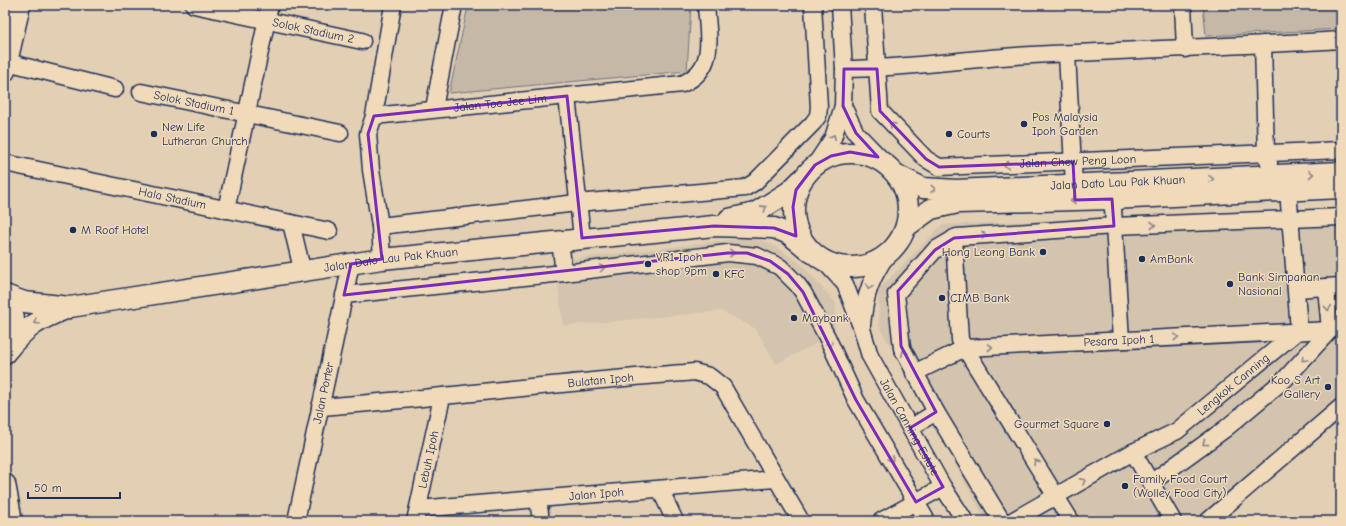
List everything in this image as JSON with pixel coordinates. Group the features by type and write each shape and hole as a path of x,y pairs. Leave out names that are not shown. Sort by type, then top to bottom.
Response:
{"main road":[{"path":"6,67 20,5"},
{"path":"850,152 869,155 891,170 906,191 909,209 906,227 899,241 888,253 874,262 857,267 839,266 817,256 801,239 794,223 793,207 796,190 809,170 831,156 850,152"},
{"name":"Jalan Dato Lau Pak Khuan","path":"714,226 727,220 755,214 790,191 809,170"},
{"name":"Jalan Dato Lau Pak Khuan","path":"891,170 923,188 956,190 1261,177 1285,183 1341,188"},
{"name":"Jalan Dato Lau Pak Khuan","path":"906,227 931,209 958,203 1112,199 1285,183 1341,172"},
{"name":"Jalan Dato Lau Pak Khuan","path":"70,307 382,260 582,238 714,226 774,228 789,234 817,256"},
{"path":"5,294 24,302 70,307"},
{"path":"5,300 14,317 14,333 7,350"},
{"path":"7,350 29,326 70,307"},
{"path":"5,484 12,521"}],"street":[{"name":"Solok Stadium 2","path":"194,5 268,13 362,41"},
{"path":"382,260 380,226 371,170 368,134 374,116 393,5"},
{"path":"434,108 454,5"},
{"name":"Jalan Too Jee Lim","path":"374,116 434,108 673,85 690,80 703,68 708,54 706,5"},
{"path":"380,226 577,203 741,188 752,184 813,123 818,116 819,106 813,5"},
{"path":"809,170 833,138 843,106 844,69 840,5"},
{"name":"Jalan Chew Peng Loon","path":"873,5 880,111 926,159 939,167 1341,150"},
{"path":"1183,5 1185,49"},
{"path":"226,210 268,13"},
{"path":"844,69 877,69 1031,55 1185,49 1341,40"},
{"path":"1263,44 1266,154 1270,163 1285,183 1290,220 1299,330"},
{"path":"1067,54 1074,185 1105,187 1112,192 1121,340"},
{"path":"6,67 115,89"},
{"name":"Solok Stadium 1","path":"141,92 340,133"},
{"path":"567,96 577,203 582,238"},
{"path":"843,106 856,133 891,170"},
{"name":"Hala Stadium","path":"5,163 329,231"},
{"path":"1002,521 936,412 901,346 896,294 935,250 954,238 1114,226 1341,217"},
{"path":"291,224 303,273"},
{"path":"954,238 960,340 1071,521"},
{"path":"560,241 564,273"},
{"path":"344,295 564,273 728,253 757,256 780,267 803,292 856,400 927,521"},
{"name":"Jalan Canning Estate","path":"862,329 866,294 871,280 888,253"},
{"name":"Jalan Canning Estate","path":"817,256 845,284 862,329 870,356 943,487 965,521"},
{"name":"Jalan Porter","path":"296,521 351,264"},
{"path":"1152,482 1225,429 1285,379 1330,330 1333,286 1296,289"},
{"name":"Pesara Ipoh 1","path":"914,373 965,348 1299,330 1330,330"},
{"name":"Lengkok Canning","path":"1012,521 1134,452 1177,431 1299,330"},
{"name":"Bulatan Ipoh","path":"320,407 442,397 567,382 684,372 701,373 716,380 728,394 800,521"},
{"name":"Lebuh Ipoh","path":"416,515 442,397"},
{"path":"1213,520 1341,407"},
{"path":"910,428 936,412"},
{"path":"1134,452 1173,521"},
{"name":"Jalan Ipoh","path":"416,515 538,499 775,479"},
{"path":"881,521 943,487"},
{"path":"660,489 675,521"},
{"path":"538,499 541,521"}],"highlighted area":[{"path":"844,69 877,69 880,111 926,159 939,167 1073,162 1075,200 1112,199 1114,226 954,238 935,250 898,291 901,346 936,412 910,428 943,487 916,502 856,400 803,292 788,274 770,261 747,253 728,253 344,295 351,264 382,259 368,134 374,116 567,96 582,238 714,226 774,228 796,236 793,207 796,190 815,165 831,156 850,152 878,157 856,133 843,106"}],"shaded area":[{"path":"500,5 691,5 687,71 449,93 467,11"},
{"path":"1203,5 1341,5 1341,29 1206,36"},
{"path":"1341,207 1341,413 1312,438 1225,521 986,521 879,326 878,290 942,225"},
{"path":"754,237 777,247 802,265 836,303 835,334 776,364 756,329 721,311 563,326 555,261"}],"place":[{"name":"Pos Malaysia Ipoh Garden","path":"1024,124"},
{"name":"New Life Lutheran Church","path":"154,134"},
{"name":"Courts","path":"949,134"},
{"name":"M Roof Hotel","path":"73,230"},
{"name":"Hong Leong Bank","path":"1043,252"},
{"name":"AmBank","path":"1142,259"},
{"name":"VR1 Ipoh shop 9pm","path":"648,264"},
{"name":"KFC","path":"716,274"},
{"name":"Bank Simpanan Nasional","path":"1230,284"},
{"name":"CIMB Bank","path":"942,298"},
{"name":"Maybank","path":"794,318"},
{"name":"Koo S Art Gallery","path":"1328,387"},
{"name":"Gourmet Square","path":"1107,424"},
{"name":"Family Food Court (Wolley Food City)","path":"1125,486"}]}
